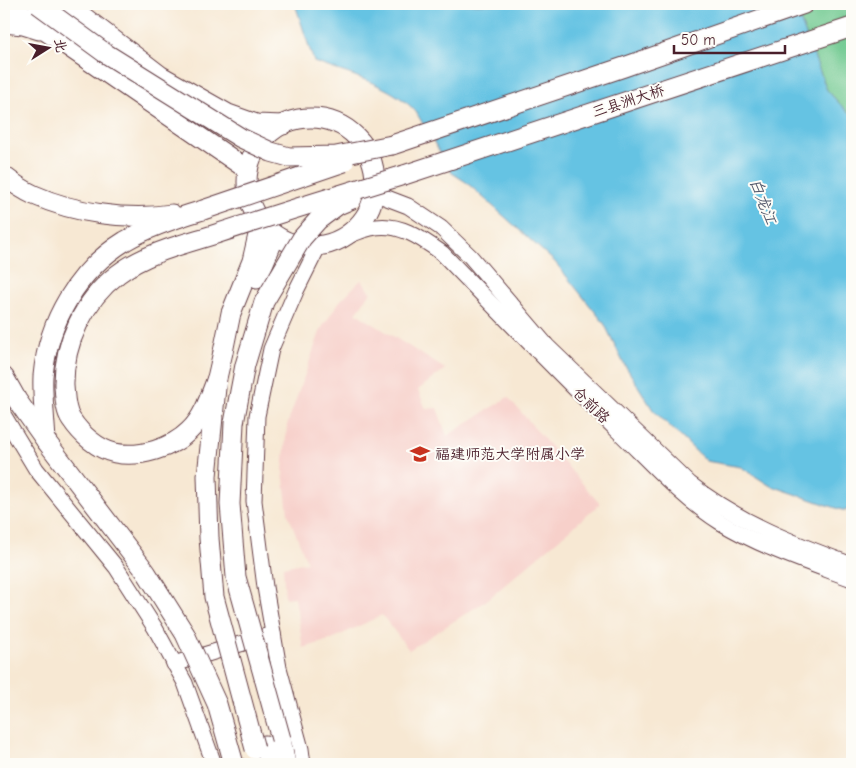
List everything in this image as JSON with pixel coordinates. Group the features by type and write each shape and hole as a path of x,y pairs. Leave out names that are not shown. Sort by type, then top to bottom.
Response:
{"main road":[{"path":"10,4 47,32 248,170"},
{"path":"38,4 105,53 241,138 271,152 289,157 336,156 392,145"},
{"path":"67,4 161,76 228,114 256,124 283,125"},
{"path":"46,441 43,376 52,330 64,304 90,269 108,253 126,241 169,220 624,67 804,4"},
{"path":"4,23 23,25 47,32"},
{"name":"三县洲大桥","path":"404,175 852,27"},
{"path":"302,119 322,119 341,125 357,137 368,154 374,173 374,193 367,215 345,237 319,245 301,246 288,242 275,236 261,222 251,206 247,189 248,170 255,152 267,136 283,125 302,119"},
{"path":"275,236 218,378 202,414 189,431 170,445 140,453 115,453 95,444 83,434 70,418 65,400 64,375 66,360 75,330 83,313 99,292 118,275 136,262 202,238 404,175"},
{"path":"265,749 236,576 230,504 234,422 245,365 264,302 302,238 318,220 338,205 404,175"},
{"path":"4,176 34,195 76,209 132,216 159,216 202,210"},
{"path":"261,222 252,261 231,313 219,438 216,494 219,548 226,595 265,749 286,764"},
{"path":"4,377 17,400 46,441 146,572 184,634 217,704 234,764"},
{"path":"218,378 207,476 209,538 214,597 270,764"}],"street":[{"name":"仓前路","path":"374,193 408,206 441,228 470,256 546,346 690,484 705,496 765,530 852,564"},
{"name":"仓前路","path":"345,237 370,228 386,226 402,229 428,243 442,253 536,351 665,477 702,510 720,522 768,547 852,579"},
{"path":"303,764 301,749 279,668 265,587 254,501 257,416 271,349 319,245"},
{"path":"4,416 36,469 116,567 155,628 185,683 214,764"},
{"path":"174,664 273,634"}],"shaded area":[{"name":"福建师范大学附属小学","path":"361,280 371,292 356,313 445,369 418,390 426,409 437,408 447,436 508,397 600,504 487,600 409,650 382,615 330,640 303,648 295,597 285,598 283,567 307,562 288,514 283,471 287,425 321,329 340,301"}],"green space":[{"path":"794,4 852,4 852,117 827,90"}],"water":[{"name":"白龙江","path":"295,4 794,4 827,90 852,117 852,510 842,510 769,485 741,467 706,461 653,410 623,362 604,323 555,262 466,182 452,173 416,112 395,94 382,87 314,62"}],"place":[{"name":"福建师范大学附属小学","path":"420,454"}]}
